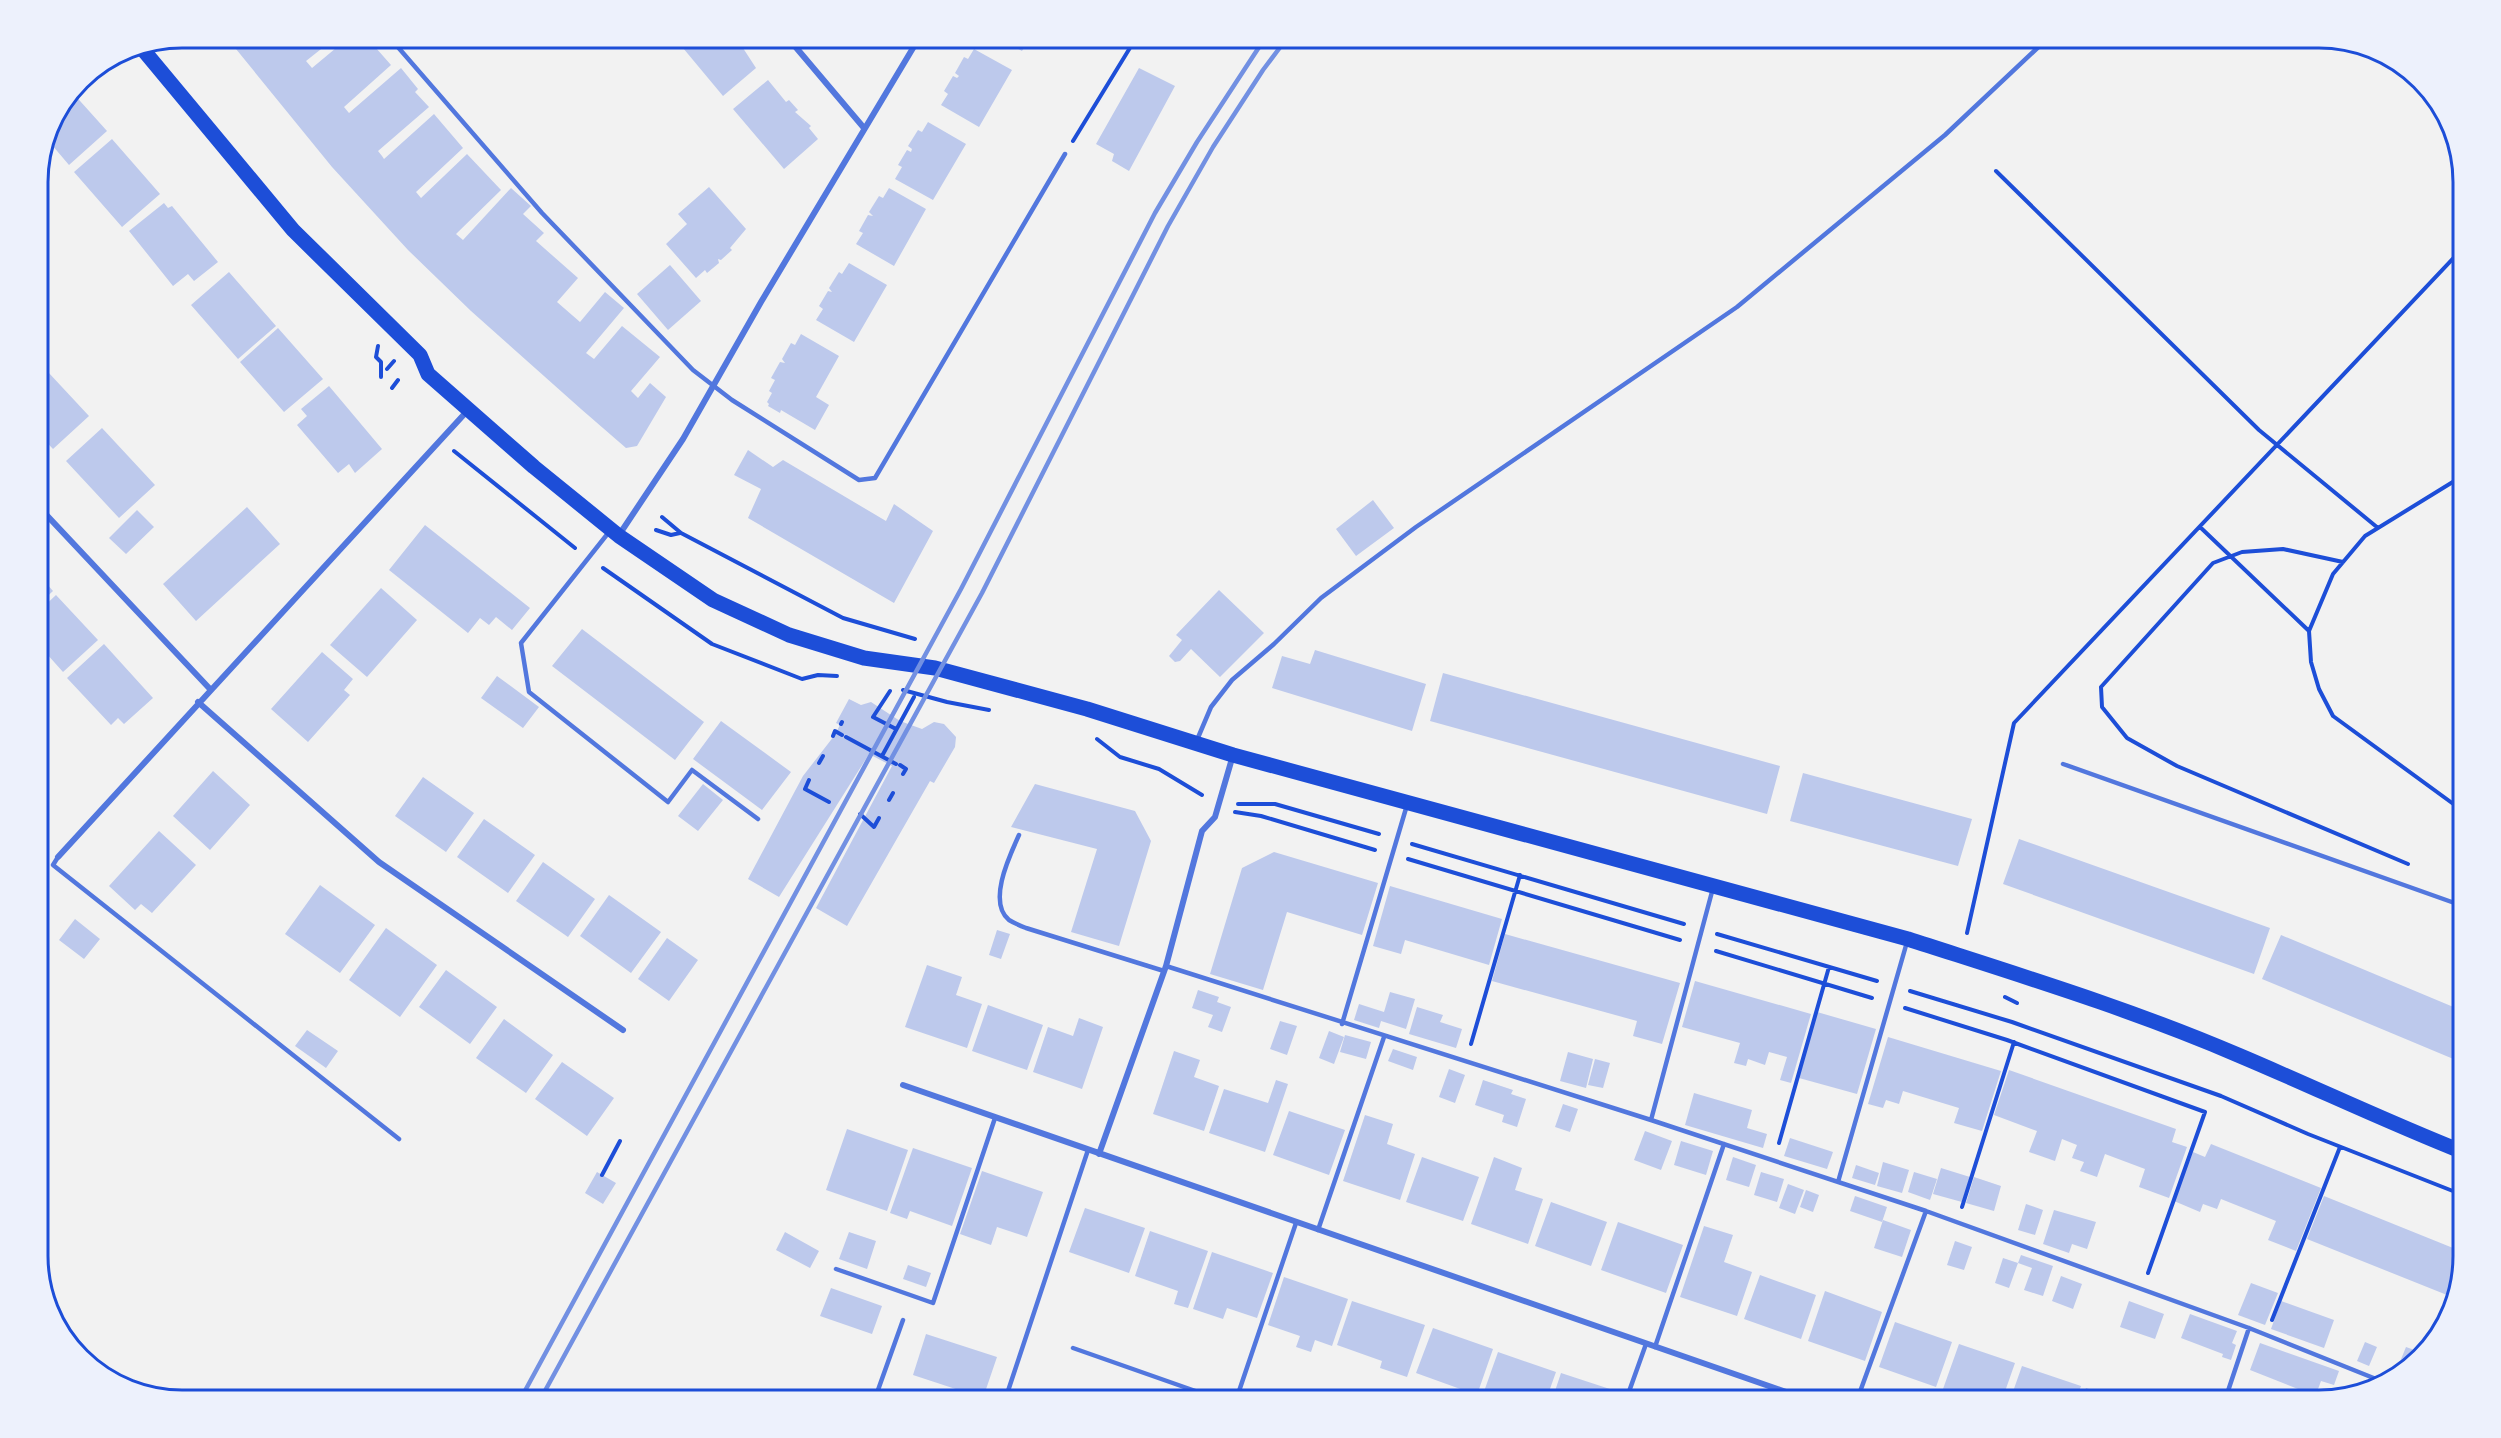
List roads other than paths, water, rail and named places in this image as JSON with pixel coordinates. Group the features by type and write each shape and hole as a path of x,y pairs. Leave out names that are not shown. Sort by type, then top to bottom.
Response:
{"main road":[{"path":"146,53 293,230 420,355 428,374 534,467 615,533 713,600 789,635 864,658 935,668 1102,714 1233,755 1908,939 2013,971 2237,1054 2386,1122 2453,1148"}],"street":[{"path":"796,48 864,128"},
{"path":"615,533 683,439 913,48"},
{"path":"58,857 469,409"},
{"path":"48,517 210,689"},
{"path":"198,702 380,862 623,1030"},
{"path":"1099,1154 1165,968 1202,831 1215,817 1233,755"},
{"path":"903,1086 1776,1390"}],"lane":[{"path":"399,48 542,213 693,370 774,428 859,480 875,478 1065,154"},
{"path":"1195,744 1211,707 1232,680 1274,644 1321,598 1416,527 1737,308 1945,135 2037,48"},
{"path":"615,533 588,558 521,642 529,692 668,802 692,770 758,819"},
{"path":"2063,764 2453,902"},
{"path":"1342,1024 1407,802"},
{"path":"1019,835 1004,871 1000,909 1009,920 1026,928 1165,968 1651,1120 1926,1211 2266,1334 2374,1378"},
{"path":"58,857 53,865 399,1139"},
{"path":"1651,1120 1713,886"},
{"path":"1838,1182 1908,939"},
{"path":"1317,1230 1384,1037"},
{"path":"836,1269 933,1303 996,1118"},
{"path":"1655,1347 1724,1144"},
{"path":"1009,1390 1088,1150"},
{"path":"1861,1390 1926,1211"},
{"path":"1240,1390 1296,1223"},
{"path":"878,1390 903,1320"},
{"path":"2228,1390 2249,1328"},
{"path":"1630,1390 1646,1344"},
{"path":"1073,1348 1190,1390"}],"railway":[{"path":"525,1390 961,589 1155,213 1197,142 1258,48"},
{"path":"545,1390 982,593 1168,226 1213,147 1280,48"}]}
